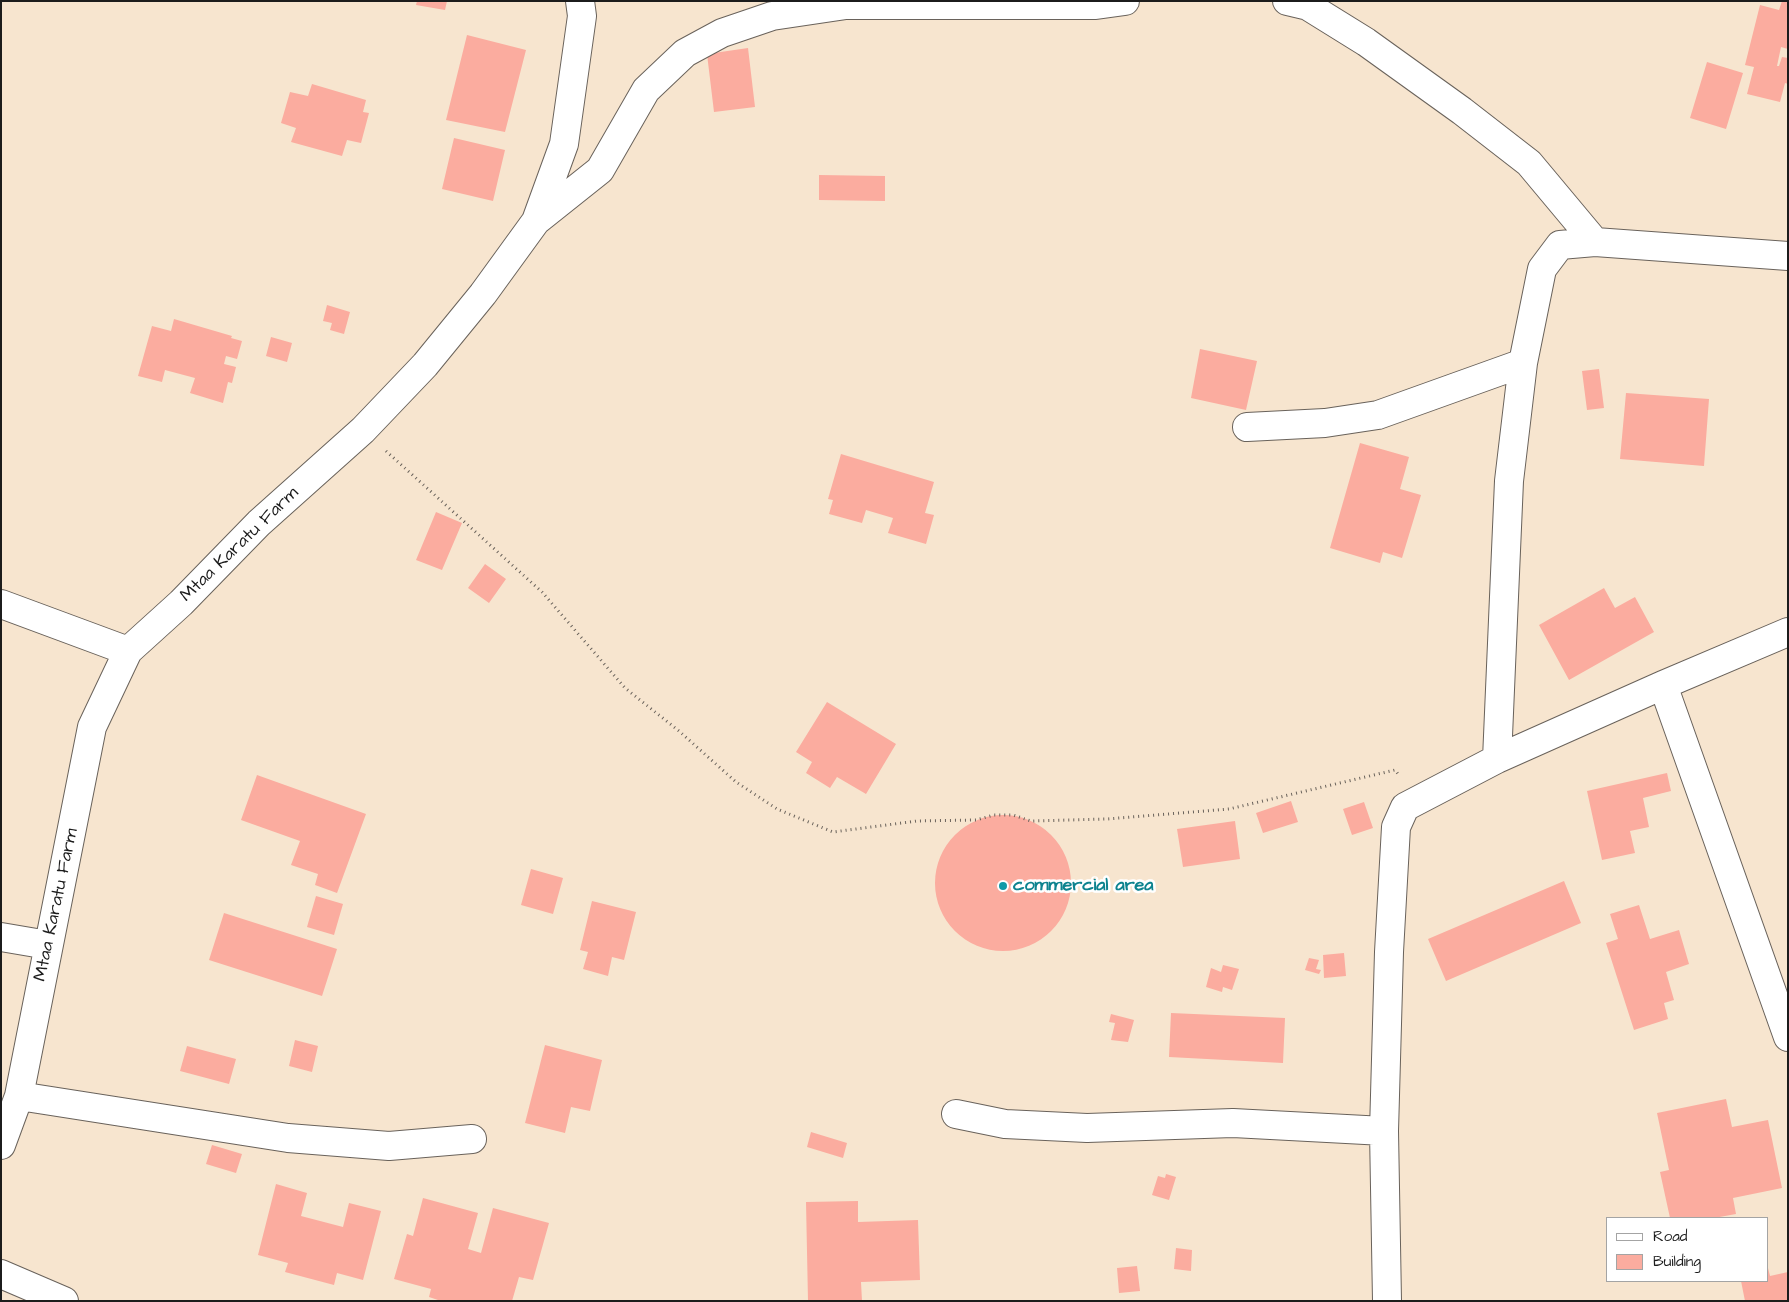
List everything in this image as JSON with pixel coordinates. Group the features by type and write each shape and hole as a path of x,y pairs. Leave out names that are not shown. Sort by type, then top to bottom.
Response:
{"street":[{"name":"Mtaa Karatu Farm","path":"1,1145 19,1096 92,727 128,652 181,603 266,517 364,430 448,337 483,294 536,221 564,144 582,16 580,1"},
{"path":"536,221 600,170 646,90 685,53 722,33 772,16 846,5 1096,5 1125,1"},
{"path":"1287,1 1308,6 1366,42 1530,163 1596,242"},
{"path":"1497,759 1509,481 1523,363 1542,269 1560,245 1596,242 1788,256"},
{"path":"1246,427 1325,423 1378,415 1523,363"},
{"path":"1,604 128,652"},
{"path":"1387,1301 1384,1131 1389,962 1396,827 1405,807 1497,759 1788,632"},
{"path":"1663,685 1788,1037"},
{"path":"1,937 48,945"},
{"path":"19,1096 288,1138 389,1146 472,1139"},
{"path":"956,1114 1004,1124 1087,1128 1233,1122 1384,1131"},
{"path":"1,1274 64,1301"}],"path":[{"path":"364,430 542,592 626,688 679,731 736,782 777,809 833,832 917,821 976,820 994,815 1013,815 1031,821 1107,819 1229,809 1394,770 1407,782 1434,792"}],"building":[{"path":"417,1 447,1 445,10 416,5"},
{"path":"1782,1 1788,1 1788,49 1781,47 1777,66 1779,66 1782,57 1788,58 1788,84 1785,83 1780,102 1747,94 1754,67 1745,65 1760,5 1779,10"},
{"path":"467,35 526,50 505,132 446,120"},
{"path":"748,48 755,107 714,112 707,54"},
{"path":"1707,62 1743,73 1726,129 1690,118"},
{"path":"312,84 366,100 363,112 369,113 361,143 347,140 342,156 291,142 296,128 281,123 290,92 308,96"},
{"path":"454,138 505,150 493,201 442,189"},
{"path":"819,175 885,176 885,201 819,200"},
{"path":"327,305 350,312 344,334 330,330 332,323 323,321"},
{"path":"174,319 232,336 231,338 242,341 237,359 226,356 224,364 236,367 232,383 228,382 223,403 190,393 195,378 165,370 162,382 138,376 152,326 171,331"},
{"path":"271,337 292,343 287,362 266,356"},
{"path":"1200,349 1257,361 1246,410 1191,398"},
{"path":"1599,369 1604,408 1587,410 1582,371"},
{"path":"1626,393 1709,399 1704,466 1620,459"},
{"path":"1360,443 1409,457 1400,489 1421,495 1402,558 1383,552 1380,563 1330,548"},
{"path":"841,454 934,482 925,513 934,515 926,544 888,533 893,518 866,510 862,523 829,514 833,500 828,499"},
{"path":"436,512 462,523 442,570 416,560"},
{"path":"485,564 506,579 489,603 468,588"},
{"path":"1604,588 1615,608 1635,597 1654,632 1569,680 1539,625"},
{"path":"827,702 896,744 866,794 837,777 830,788 806,773 812,762 796,752"},
{"path":"1667,773 1671,791 1643,798 1649,827 1630,831 1635,853 1602,860 1587,791"},
{"path":"257,775 366,814 337,893 315,885 318,874 291,865 300,841 241,820"},
{"path":"1291,801 1298,822 1263,833 1256,813"},
{"path":"1364,802 1373,828 1352,835 1343,809"},
{"name":"commercial area","path":"1003,815 1029,820 1051,835 1066,857 1071,883 1066,909 1051,931 1029,946 1003,951 977,946 955,931 940,909 935,883 940,857 955,835 977,820"},
{"path":"1235,821 1240,859 1183,867 1177,829"},
{"path":"531,869 563,878 553,914 521,905"},
{"path":"1564,881 1581,923 1446,981 1428,939"},
{"path":"316,896 343,904 334,935 307,927"},
{"path":"592,901 636,912 624,960 612,957 608,976 583,969 588,952 580,950"},
{"path":"1639,905 1650,939 1679,930 1689,964 1666,972 1674,1000 1664,1003 1668,1019 1634,1030 1606,943 1618,939 1610,914"},
{"path":"224,913 337,949 322,996 209,960"},
{"path":"1344,953 1346,976 1324,978 1323,955"},
{"path":"1309,958 1319,960 1316,969 1321,970 1319,974 1305,970"},
{"path":"1223,965 1239,969 1232,990 1223,987 1222,992 1206,987 1211,968 1221,972"},
{"path":"1171,1013 1285,1018 1283,1063 1169,1057"},
{"path":"1111,1014 1134,1020 1128,1042 1111,1040 1115,1023 1109,1022"},
{"path":"295,1040 318,1046 312,1072 289,1066"},
{"path":"545,1045 602,1060 590,1111 571,1107 565,1133 525,1123"},
{"path":"187,1046 236,1059 229,1084 180,1071"},
{"path":"1726,1099 1732,1127 1768,1120 1782,1188 1733,1198 1736,1214 1720,1217 1670,1217 1660,1172 1669,1170 1657,1113"},
{"path":"811,1132 847,1143 843,1158 807,1147"},
{"path":"212,1145 242,1154 236,1173 206,1164"},
{"path":"1166,1174 1176,1177 1169,1200 1152,1195 1158,1176 1165,1178"},
{"path":"276,1184 307,1193 301,1216 343,1227 349,1203 381,1211 363,1280 337,1273 334,1285 285,1272 288,1263 258,1255"},
{"path":"423,1198 478,1213 468,1249 481,1253 493,1208 549,1223 533,1280 519,1277 512,1301 441,1301 429,1297 431,1289 394,1279 407,1234 413,1236"},
{"path":"858,1201 858,1222 918,1220 920,1280 861,1282 862,1301 808,1301 806,1202"},
{"path":"1176,1248 1192,1250 1191,1271 1174,1269"},
{"path":"1137,1266 1140,1291 1119,1293 1117,1268"},
{"path":"1769,1272 1770,1276 1788,1272 1788,1301 1745,1301 1741,1282 1769,1282"}],"place":[{"name":"commercial area","path":"1003,886"}]}
